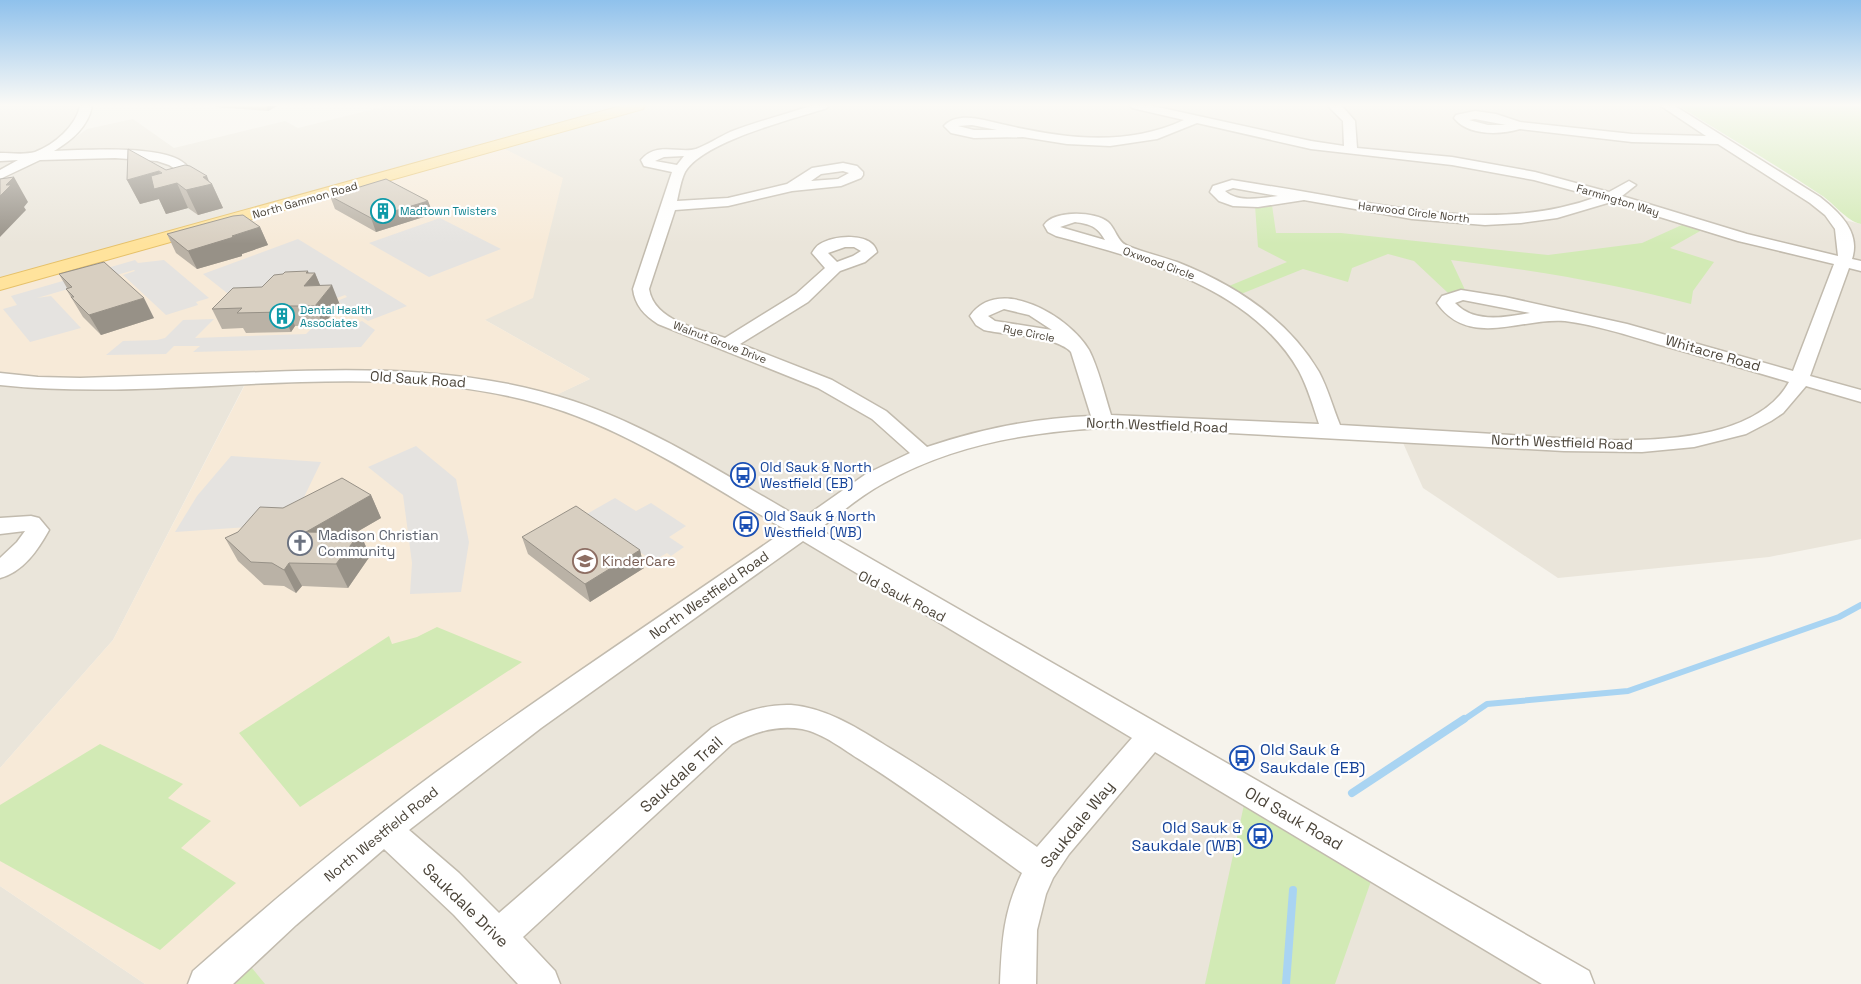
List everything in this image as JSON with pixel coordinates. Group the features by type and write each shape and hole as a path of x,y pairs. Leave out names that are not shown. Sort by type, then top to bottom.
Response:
{"main road":[{"name":"North Gammon Road","path":"0,284 473,152"}],"street":[{"path":"0,175 39,152"},
{"name":"Farmington Way","path":"1351,152 1452,161 1554,180 1743,238 1853,264"},
{"name":"North Westfield Road","path":"206,984 239,952 384,830 475,759 874,479 924,455 972,438 1015,430 1052,425 1103,422 1616,445 1694,441 1753,424 1770,414 1784,402 1797,385 1853,264 1846,255 1844,228 1836,218 1815,200 1740,152"},
{"path":"680,169 655,166 648,160 651,157 670,153 697,153"},
{"name":"Walnut Grove Drive","path":"697,153 680,169 641,290 647,307 669,324 825,384 884,419 924,455"},
{"path":"0,157 120,155 155,158 178,165 189,179"},
{"path":"1232,184 1304,196 1244,202 1225,199 1217,192 1222,186 1232,184"},
{"name":"Harwood Circle North","path":"1304,196 1426,216 1497,220 1559,214 1611,197 1629,185"},
{"path":"668,206 728,202 792,187"},
{"name":"Oxwood Circle","path":"1118,248 1174,266 1211,283 1251,308 1271,325 1286,340 1305,366 1318,391 1332,431"},
{"path":"727,345 802,298 834,268"},
{"name":"Whitacre Road","path":"1564,316 1494,323 1458,315 1448,308 1446,303 1453,296 1470,296 1621,328 1861,396"},
{"name":"Rye Circle","path":"1074,344 1080,351 1103,422"},
{"name":"Old Sauk Road","path":"0,378 44,383 80,384 379,376 450,380 509,389 567,406 616,425 690,464 802,530 814,552 1012,652 1576,984"},
{"path":"0,526 31,523 37,530 32,541 14,560 0,570"},
{"name":"Saukdale Trail","path":"499,936 722,736 744,723 774,717 802,718 820,724 849,738 892,764 1041,868"},
{"name":"Saukdale Way","path":"1018,984 1020,930 1029,894 1041,868 1058,844 1152,735"},
{"name":"Saukdale Drive","path":"384,830 412,852 499,936 542,984"}],"shaded area":[{"path":"0,152 38,152 0,175"},
{"path":"53,152 458,152 0,278 0,182"},
{"path":"478,152 511,152 563,178 533,298 485,320 590,379 548,399 567,406 803,530 587,680 206,984 145,984 0,886 0,768 113,640 248,379 0,379 0,284"},
{"path":"499,152 1736,152 1836,218 1861,224 1861,539 1769,557 1558,578 1423,488 1400,436 1086,422 924,455 803,529 1576,984 206,984 547,399 590,379 485,320"},
{"path":"440,218 501,249 429,277 369,243"},
{"path":"298,239 407,306 368,321 337,301 347,297 345,295 334,299 252,301 237,290 227,293 203,274"},
{"path":"135,260 138,263 164,260 209,298 196,302 198,305 166,315 123,275 134,270 37,298 51,296 81,328 30,342 3,309 17,305 11,296"},
{"path":"214,319 195,338 306,334 312,328 349,326 362,321 375,330 361,347 193,352 200,346 174,346 166,354 106,355 123,341 165,338 183,320"},
{"path":"248,378 113,640 0,768 0,379"},
{"path":"416,446 456,479 469,542 461,592 410,594 412,563 403,495 368,467"},
{"path":"231,456 321,462 291,524 175,532 197,496"},
{"path":"615,498 636,511 651,503 686,526 669,537 684,547 671,556 667,553 653,561 585,515"},
{"path":"0,886 145,984 0,984"}],"green space":[{"path":"1753,152 1861,152 1861,224 1845,216 1826,198"},
{"path":"1272,205 1276,233 1341,233 1548,255 1642,243 1684,224 1702,230 1670,248 1714,262 1693,291 1691,304 1572,278 1451,260 1466,292 1448,293 1414,261 1388,254 1352,268 1348,282 1303,269 1241,294 1229,286 1287,262 1258,247 1255,206"},
{"path":"437,627 522,662 300,807 239,733 389,636 392,644 417,637"},
{"path":"100,744 183,784 168,798 211,821 181,848 236,883 160,950 0,861 0,805"},
{"path":"1247,791 1376,867 1335,984 1205,984"},
{"path":"239,952 265,984 206,984"}],"building":[{"path":"128,152 133,152 166,170 185,165 190,166 207,176 203,177 212,184 186,190 177,183 154,189 151,176 162,173 159,171 127,180"},
{"path":"14,177 6,185 11,185 0,196 0,179"},
{"path":"386,179 428,201 371,218 330,196"},
{"path":"243,215 260,227 188,251 167,234 233,216"},
{"path":"104,262 144,298 89,315 71,297 74,297 66,289 72,287 59,274"},
{"path":"308,271 306,273 315,273 304,286 332,285 315,306 287,306 282,312 237,313 242,308 212,309 233,288 262,287 274,275 285,272"},
{"path":"342,478 371,495 306,532 360,533 336,564 289,563 284,570 272,563 251,562 225,538 238,532 260,507 283,508"},
{"name":"KinderCare","path":"576,506 640,550 585,584 522,537"}],"waterway":[{"path":"1462,721 1487,704 1628,691 1839,617 1861,605"},
{"path":"1352,793 1464,719"},
{"path":"1286,984 1293,890"}],"place":[{"name":"Madtown Twisters","path":"383,211"},
{"name":"Dental Health Associates","path":"282,316"},
{"name":"Old Sauk & North Westfield (EB)","path":"743,475"},
{"name":"Old Sauk & North Westfield (WB)","path":"746,524"},
{"name":"Madison Christian Community","path":"300,543"},
{"name":"KinderCare","path":"585,561"},
{"name":"Old Sauk & Saukdale (EB)","path":"1242,758"},
{"name":"Old Sauk & Saukdale (WB)","path":"1260,836"}]}
